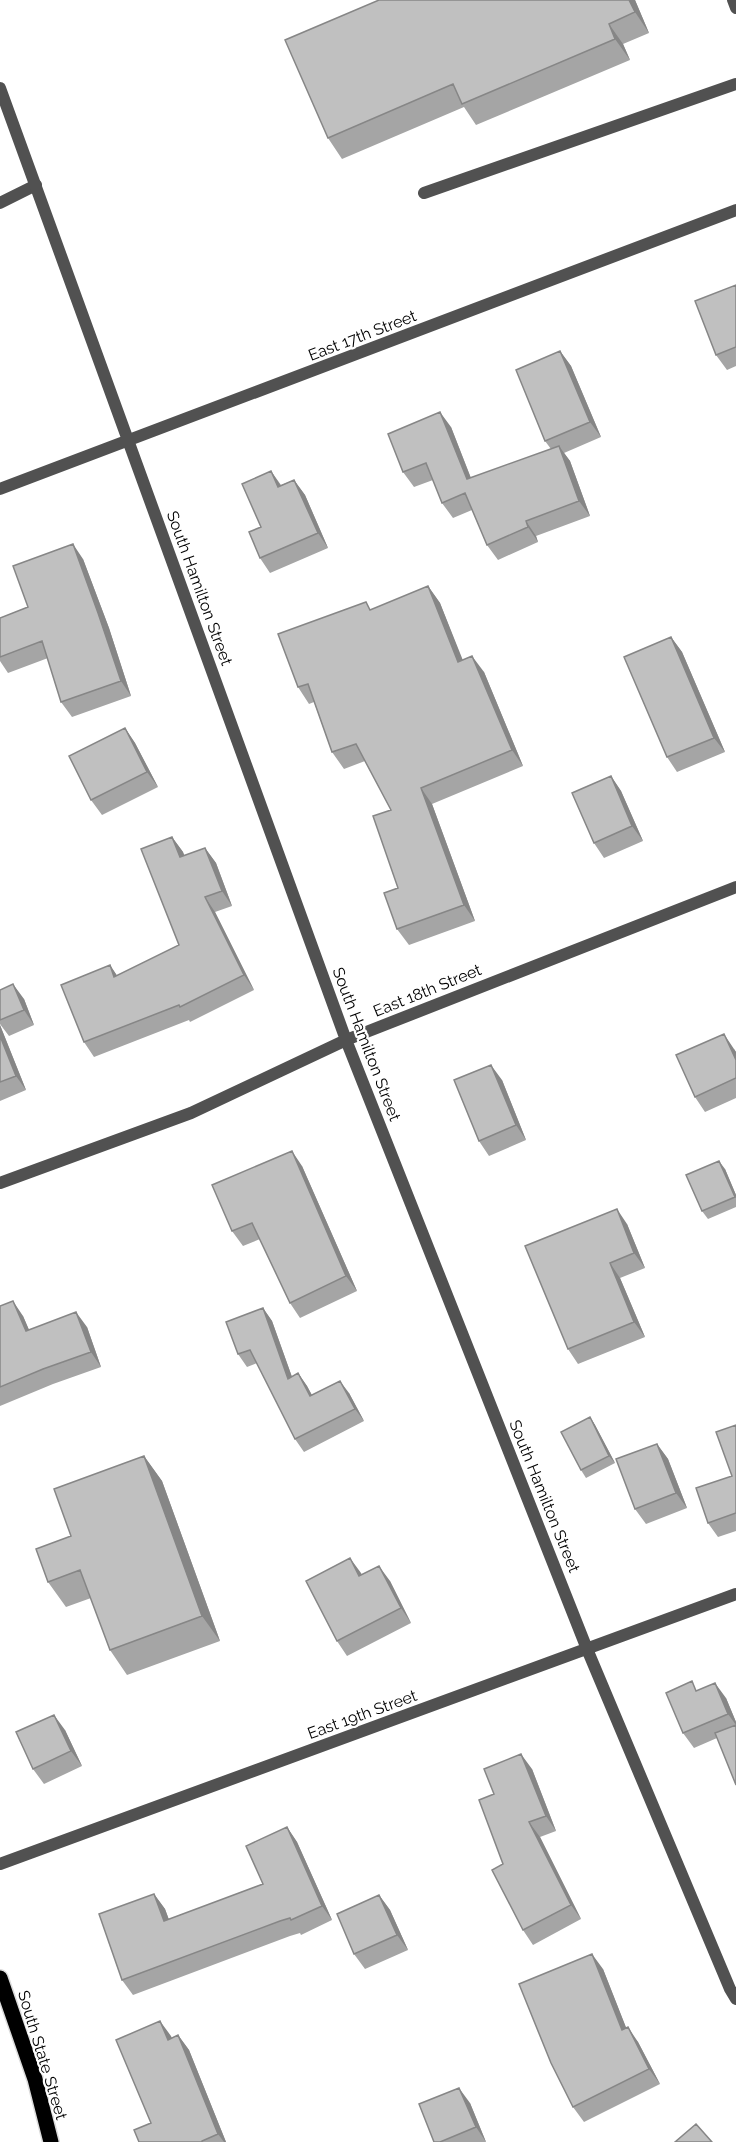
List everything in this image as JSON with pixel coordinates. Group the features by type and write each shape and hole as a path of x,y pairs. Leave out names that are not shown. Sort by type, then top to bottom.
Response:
{"main road":[{"name":"South State Street","path":"0,1978 35,2079 51,2142"}],"street":[{"path":"733,0 736,8"},
{"path":"424,193 736,84"},
{"name":"South Hamilton Street","path":"0,88 346,1040 587,1649 736,1999"},
{"path":"0,202 36,185"},
{"name":"East 17th Street","path":"0,489 736,210"},
{"name":"East 18th Street","path":"0,1183 191,1113 346,1040 736,887"},
{"name":"East 19th Street","path":"0,1864 736,1594"}],"building":[{"path":"379,0 629,0 635,12 609,24 615,39 462,104 453,84 328,138 285,40"},
{"path":"736,285 736,347 716,355 695,301"},
{"path":"560,351 590,422 545,441 516,370"},
{"path":"440,412 467,479 559,446 579,501 526,521 528,527 487,545 465,493 442,503 426,463 403,472 388,434"},
{"path":"271,471 278,487 294,480 318,533 260,558 249,532 261,527 242,484"},
{"path":"73,544 121,681 61,702 42,641 0,657 0,618 28,607 13,566"},
{"path":"428,586 458,662 472,656 512,750 421,788 464,905 397,929 384,893 398,888 373,816 391,810 356,744 332,752 308,684 298,687 278,634 366,602 370,610"},
{"path":"671,637 714,738 667,757 624,657"},
{"path":"125,728 147,772 91,800 69,756"},
{"path":"611,776 632,826 594,843 572,793"},
{"path":"172,837 180,857 205,848 222,891 205,897 244,975 180,1007 179,1005 84,1042 61,985 110,965 114,977 179,945 141,849"},
{"path":"13,984 24,1010 0,1020 0,990"},
{"path":"724,1034 736,1060 736,1078 695,1097 676,1055"},
{"path":"0,1036 16,1076 0,1082"},
{"path":"491,1065 516,1125 479,1141 454,1080"},
{"path":"292,1151 346,1276 290,1303 252,1223 232,1231 212,1185"},
{"path":"719,1161 735,1197 702,1211 686,1175"},
{"path":"617,1209 634,1253 610,1263 634,1322 568,1349 525,1246"},
{"path":"13,1301 26,1331 76,1312 91,1352 0,1387 0,1306"},
{"path":"263,1308 288,1379 298,1373 310,1396 340,1381 355,1409 295,1439 250,1350 238,1354 226,1322"},
{"path":"590,1417 609,1456 581,1470 561,1432"},
{"path":"736,1425 736,1513 708,1523 696,1488 732,1476 716,1432"},
{"path":"657,1444 676,1493 635,1509 616,1459"},
{"path":"144,1456 202,1616 110,1650 80,1570 48,1582 36,1549 71,1536 54,1489"},
{"path":"350,1558 359,1576 379,1566 401,1608 337,1641 306,1581"},
{"path":"692,1681 696,1691 715,1683 728,1714 683,1733 666,1693"},
{"path":"54,1715 71,1751 33,1769 16,1732"},
{"path":"736,1725 736,1785 715,1733"},
{"path":"521,1754 546,1816 529,1822 571,1905 523,1930 492,1870 503,1864 479,1800 494,1794 484,1769"},
{"path":"287,1827 322,1906 291,1920 290,1918 280,1921 122,1980 99,1914 154,1894 164,1921 263,1884 246,1846"},
{"path":"379,1895 397,1935 354,1954 337,1914"},
{"path":"592,1954 622,2030 628,2027 649,2069 573,2107 551,2063 519,1984"},
{"path":"160,2021 168,2040 178,2035 218,2134 202,2142 139,2142 134,2130 151,2123 116,2040"},
{"path":"459,2088 476,2127 440,2142 434,2142 419,2104"},
{"path":"696,2124 712,2142 675,2142"}]}
